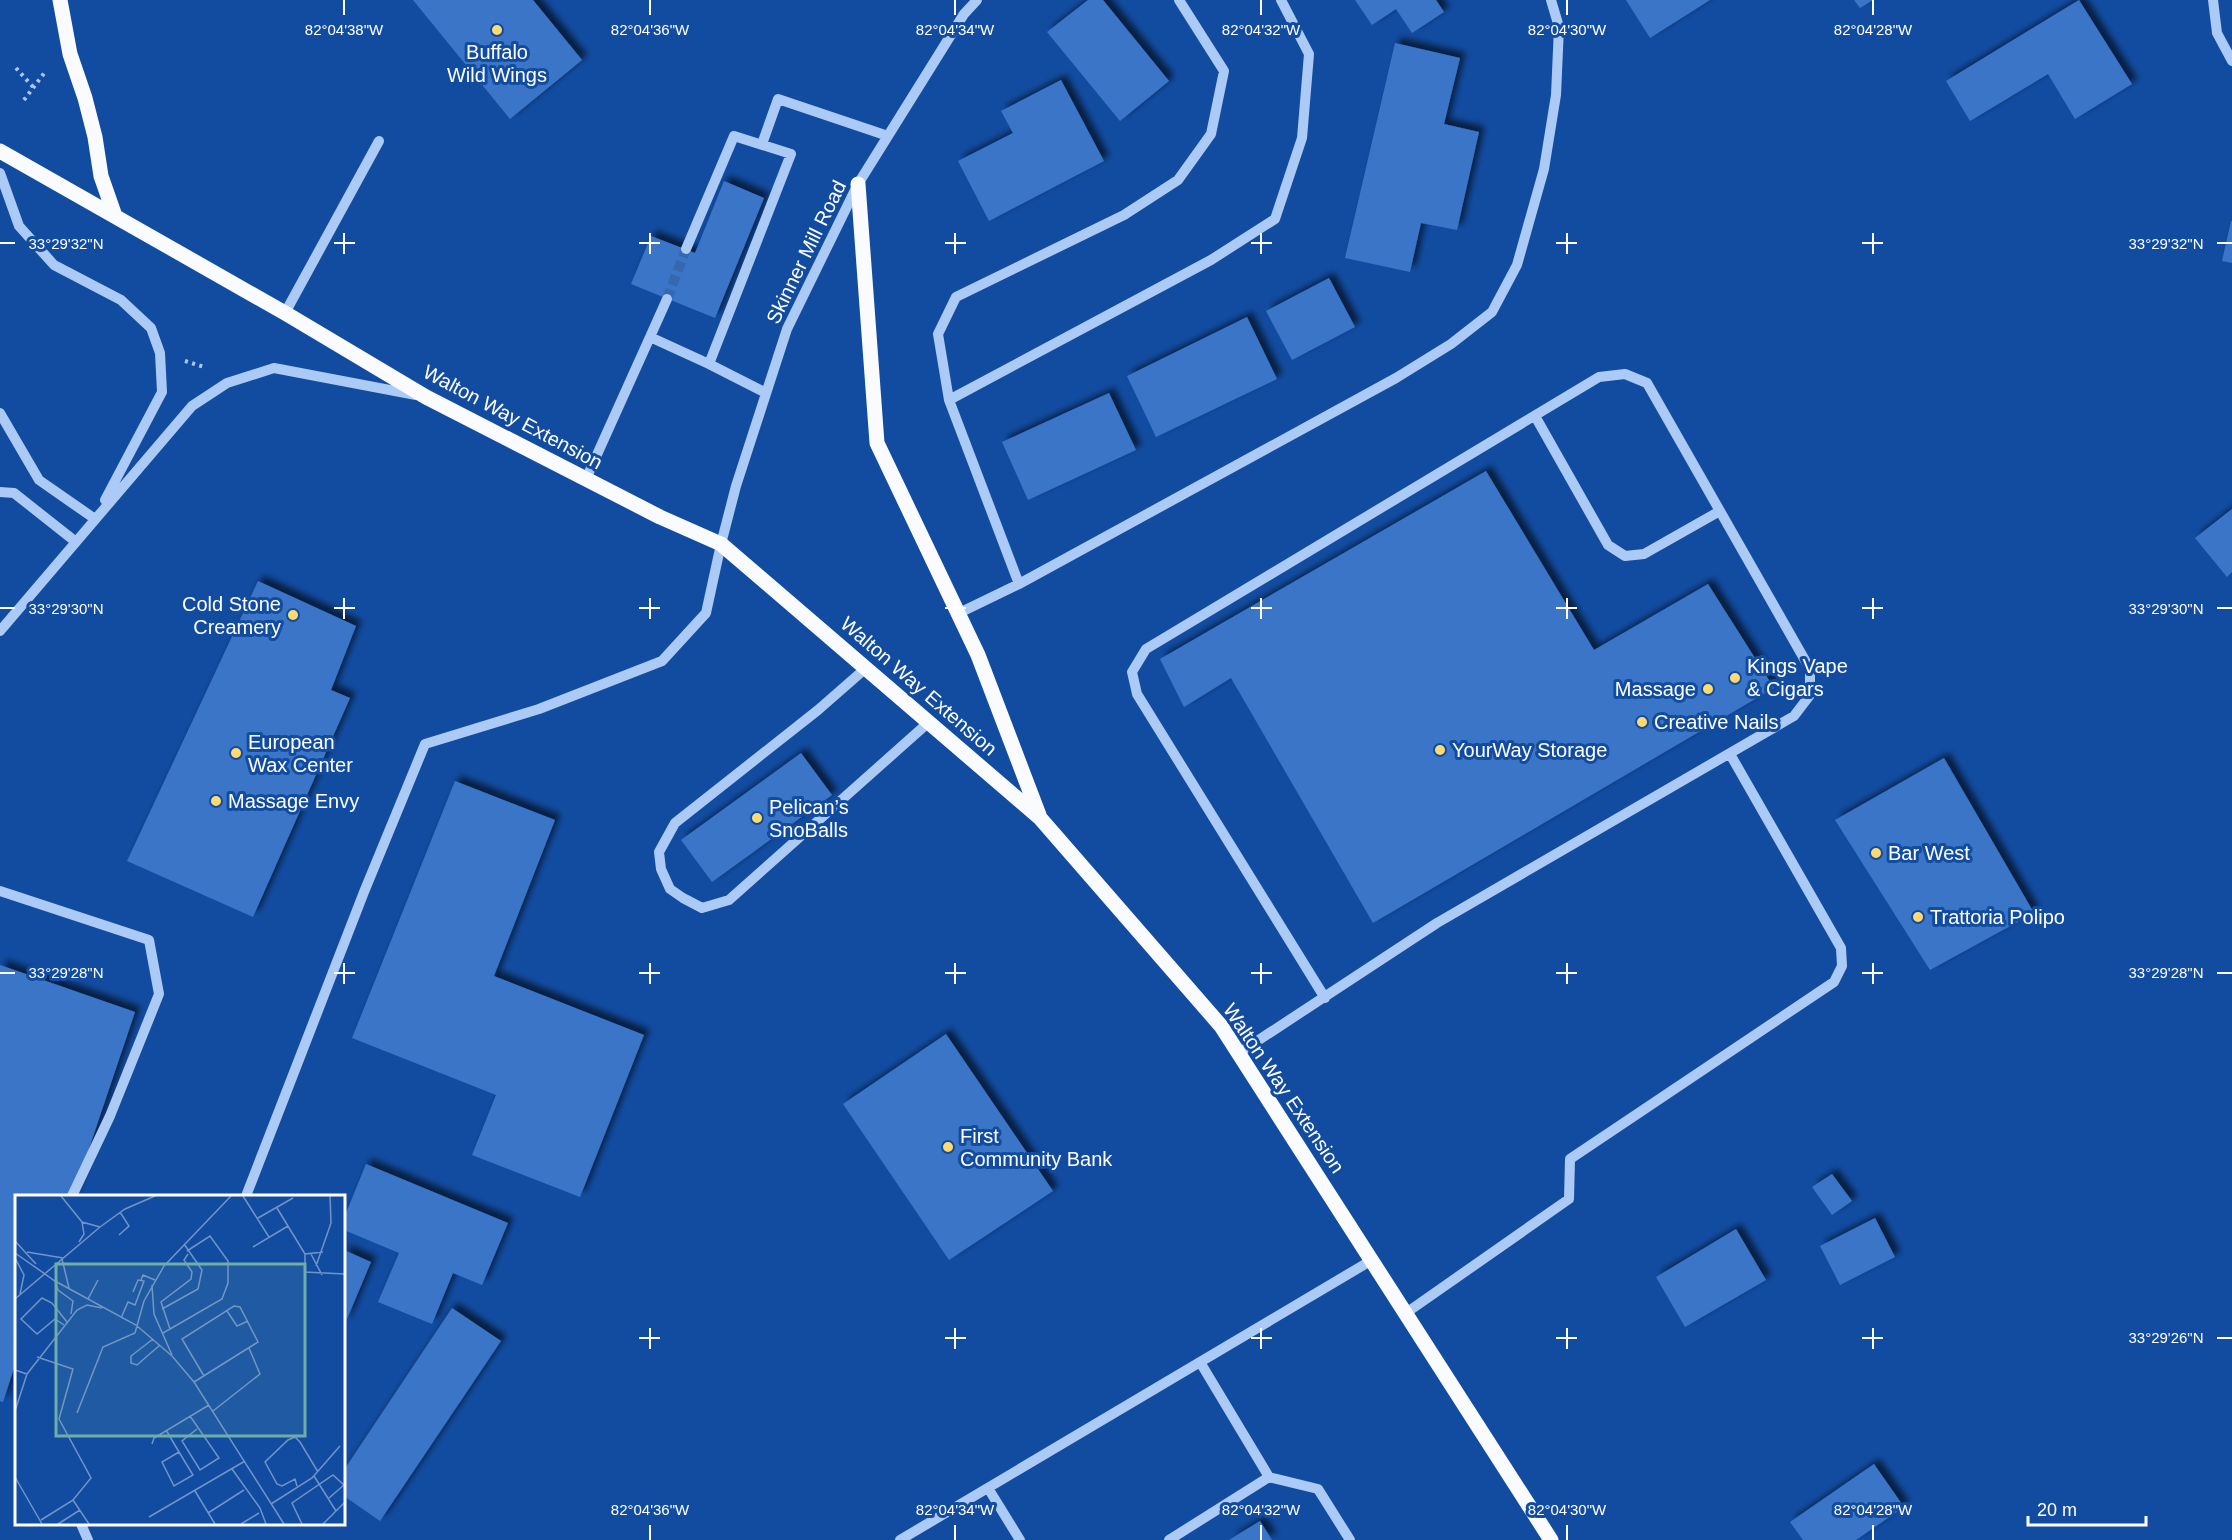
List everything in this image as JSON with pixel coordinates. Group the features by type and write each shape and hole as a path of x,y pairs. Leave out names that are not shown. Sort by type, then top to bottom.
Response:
{"main road":[{"path":"60,0 69,54 85,98 95,137 101,176 115,216"},
{"name":"Walton Way Extension","path":"0,151 285,313 426,397 660,517 721,544 1040,818 1221,1026 1551,1540"},
{"path":"858,184 877,443 978,655 1040,818"}],"street":[{"name":"Skinner Mill Road","path":"247,1195 364,892 425,744 539,709 662,661 706,613 736,486 787,329 858,184 964,14 977,0"},
{"path":"1019,584 949,400 938,333 956,297 1124,215 1178,180 1211,135 1224,71 1179,0"},
{"path":"949,400 1211,260 1275,219 1302,138 1309,54 1281,0"},
{"path":"957,614 1019,584 1396,378 1451,344 1492,312 1517,265 1544,169 1556,95 1559,27 1551,0"},
{"path":"2212,0 2217,33 2232,61"},
{"path":"762,144 778,99 888,136"},
{"path":"686,249 734,136 791,154 709,364"},
{"path":"285,313 379,141"},
{"path":"0,173 20,226 54,265 121,300 151,328 160,353 162,392 95,519"},
{"path":"586,479 667,299"},
{"path":"650,338 766,393"},
{"path":"0,631 192,406 227,383 274,368 426,397"},
{"path":"1239,1053 1325,998 1437,923 1794,716 1810,695 1810,669 1647,383 1625,374 1599,377 1146,649 1132,672 1137,694 1325,998"},
{"path":"0,413 39,480 95,519"},
{"path":"1535,416 1608,545 1625,555 1644,554 1720,512"},
{"path":"0,492 14,493 76,542"},
{"path":"866,668 818,710 675,823 659,852 661,869 670,889 702,908 729,900 928,722"},
{"path":"1406,1313 1569,1199 1570,1159 1834,982 1842,966 1841,948 1730,754"},
{"path":"0,891 149,940 159,994 110,1116 73,1195"},
{"path":"900,1540 1372,1260"},
{"path":"1200,1362 1269,1477 1318,1490 1350,1540"},
{"path":"1169,1540 1269,1477"},
{"path":"988,1488 1020,1540"},
{"path":"81,1525 88,1540"}],"path":[{"path":"16,68 34,88"},
{"path":"24,100 47,69"},
{"path":"179,359 208,369"}],"building":[{"name":"Buffalo Wild Wings","path":"413,0 533,0 582,60 510,119"},
{"path":"1088,0 1103,0 1169,81 1120,121 1047,32"},
{"path":"1355,0 1436,0 1444,12 1412,33 1396,9 1372,25"},
{"path":"1626,0 1710,0 1650,38"},
{"path":"1854,0 1873,0 1860,8"},
{"path":"2079,0 2132,84 2075,119 2048,74 1970,121 1946,81"},
{"path":"1395,43 1460,58 1444,124 1479,132 1457,230 1421,223 1410,272 1345,258"},
{"path":"1061,80 1104,161 989,221 958,161 1013,133 1001,111"},
{"path":"724,181 764,198 715,318 631,284 651,236 695,253"},
{"path":"2232,221 2232,263 2222,261"},
{"path":"1329,278 1355,327 1292,360 1266,311"},
{"path":"1247,317 1277,379 1156,437 1127,376"},
{"path":"1109,393 1136,450 1028,500 1002,442"},
{"path":"1486,471 1594,650 1708,584 1774,688 1373,923 1231,678 1184,707 1160,659"},
{"path":"2232,509 2232,572 2227,577 2195,538"},
{"path":"258,581 356,626 331,690 350,698 253,917 127,861"},
{"name":"Pelican’s SnoBalls","path":"801,753 832,795 712,882 681,840"},
{"path":"1944,758 2034,913 1930,970 1835,820"},
{"path":"455,781 555,820 494,976 644,1035 580,1197 472,1155 496,1095 352,1038"},
{"path":"0,965 135,1012 73,1195 15,1195 15,1365 3,1402 0,1401"},
{"name":"First Community Bank","path":"946,1034 1053,1191 949,1260 843,1104"},
{"path":"366,1164 508,1223 482,1285 453,1273 432,1324 378,1302 399,1253 345,1230 345,1216"},
{"path":"1832,1174 1852,1201 1832,1215 1812,1187"},
{"path":"1875,1218 1895,1257 1840,1285 1820,1246"},
{"path":"1736,1229 1766,1280 1685,1327 1656,1277"},
{"path":"345,1250 371,1262 345,1324"},
{"path":"452,1308 501,1341 380,1521 345,1497 345,1468"},
{"path":"1874,1464 1904,1507 1856,1540 1803,1540 1790,1522"},
{"path":"1260,1521 1272,1540 1229,1540"}],"tunnel":[{"path":"667,299 686,249"}],"place":[{"name":"Buffalo Wild Wings","path":"497,30"},
{"name":"Cold Stone Creamery","path":"293,615"},
{"name":"Kings Vape & Cigars","path":"1735,678"},
{"name":"Massage","path":"1708,689"},
{"name":"Creative Nails","path":"1642,722"},
{"name":"YourWay Storage","path":"1440,750"},
{"name":"European Wax Center","path":"236,753"},
{"name":"Massage Envy","path":"216,801"},
{"name":"Pelican’s SnoBalls","path":"757,818"},
{"name":"Bar West","path":"1876,853"},
{"name":"Trattoria Polipo","path":"1918,917"},
{"name":"First Community Bank","path":"948,1147"}]}
